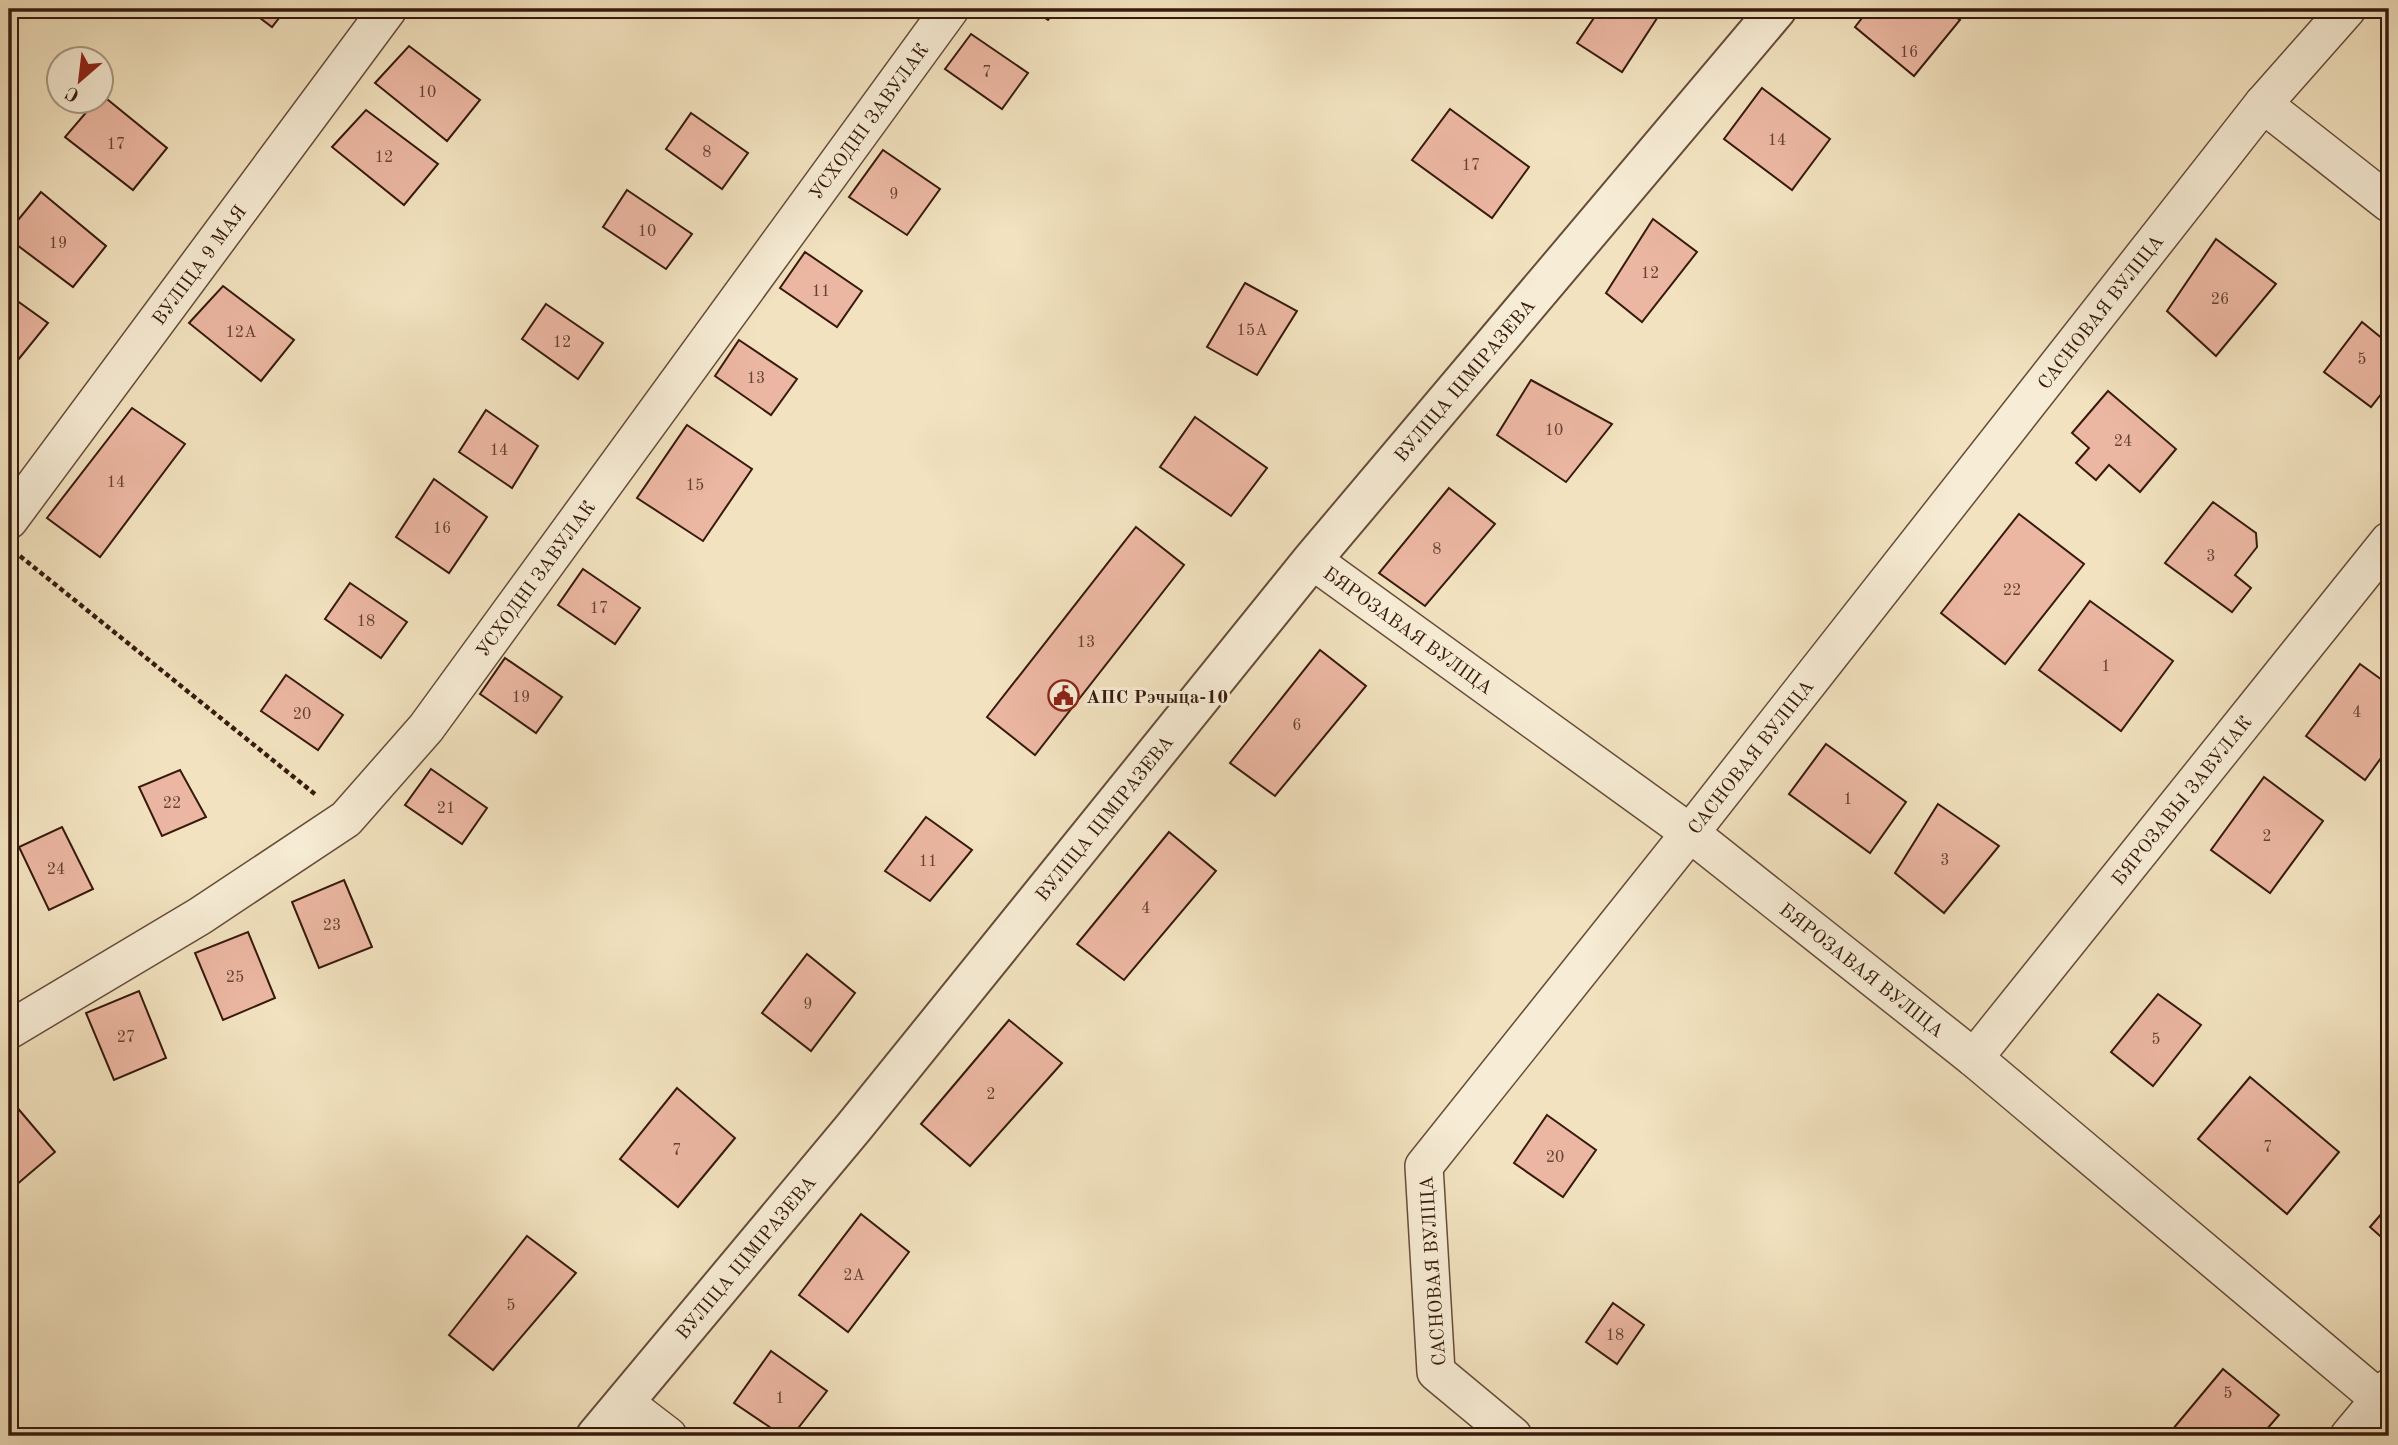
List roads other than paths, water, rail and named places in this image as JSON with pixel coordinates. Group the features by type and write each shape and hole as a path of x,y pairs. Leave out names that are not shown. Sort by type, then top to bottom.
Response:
{"street":[{"name":"ВУЛІЦА 9 МАЯ","path":"9,520 388,9"},
{"name":"УСХОДНІ ЗАВУЛАК","path":"9,1030 200,916 346,820 426,729 950,9"},
{"name":"ВУЛІЦА ЦІМІРАЗЕВА","path":"596,1436 854,1127 1312,560 1777,9"},
{"name":"САСНОВАЯ ВУЛІЦА","path":"1513,1436 1436,1372 1424,1166 1690,834 2263,104 2347,9"},
{"path":"2263,104 2389,203"},
{"name":"БЯРОЗАВЫ ЗАВУЛАК","path":"1974,1058 2389,541"},
{"name":"БЯРОЗАВАЯ ВУЛІЦА","path":"1312,560 1690,834 1974,1058 2386,1398"},
{"path":"2349,1436 2386,1398"},
{"path":"625,1403 668,1436"}],"place":[{"name":"АПС Рэчыца-10","path":"1063,696"}]}
